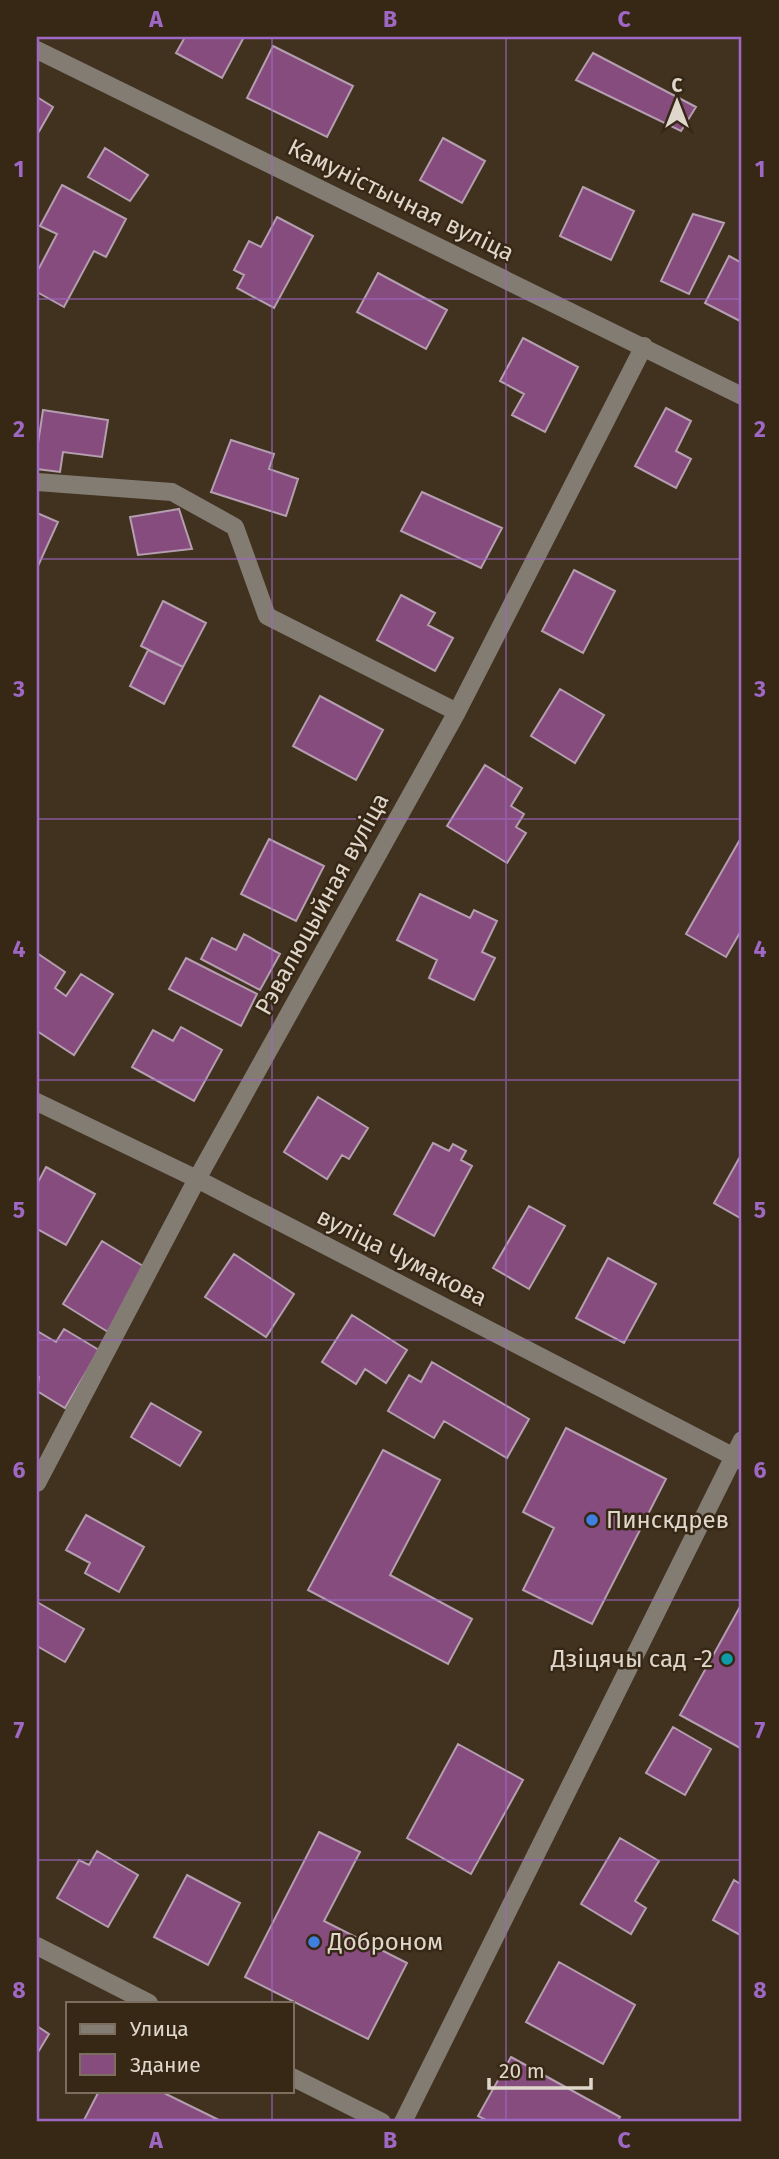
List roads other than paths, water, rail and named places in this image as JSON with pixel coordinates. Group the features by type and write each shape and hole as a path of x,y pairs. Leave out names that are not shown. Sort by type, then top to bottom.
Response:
{"street":[{"name":"Камуністычная вуліца","path":"37,50 742,396"},
{"name":"Рэвалюцыйная вуліца","path":"37,1483 197,1179 457,712 644,346"},
{"path":"37,482 172,492 235,527 267,616 457,712"},
{"name":"вуліца Чумакова","path":"37,1102 197,1179 738,1459"},
{"path":"403,2122 738,1459 742,1440"},
{"path":"37,1946 147,2002"},
{"path":"294,2078 382,2122"}],"place":[{"name":"Пинскдрев","path":"592,1520"},
{"name":"Дзіцячы сад -2","path":"727,1659"},
{"name":"Доброном","path":"314,1942"}]}
